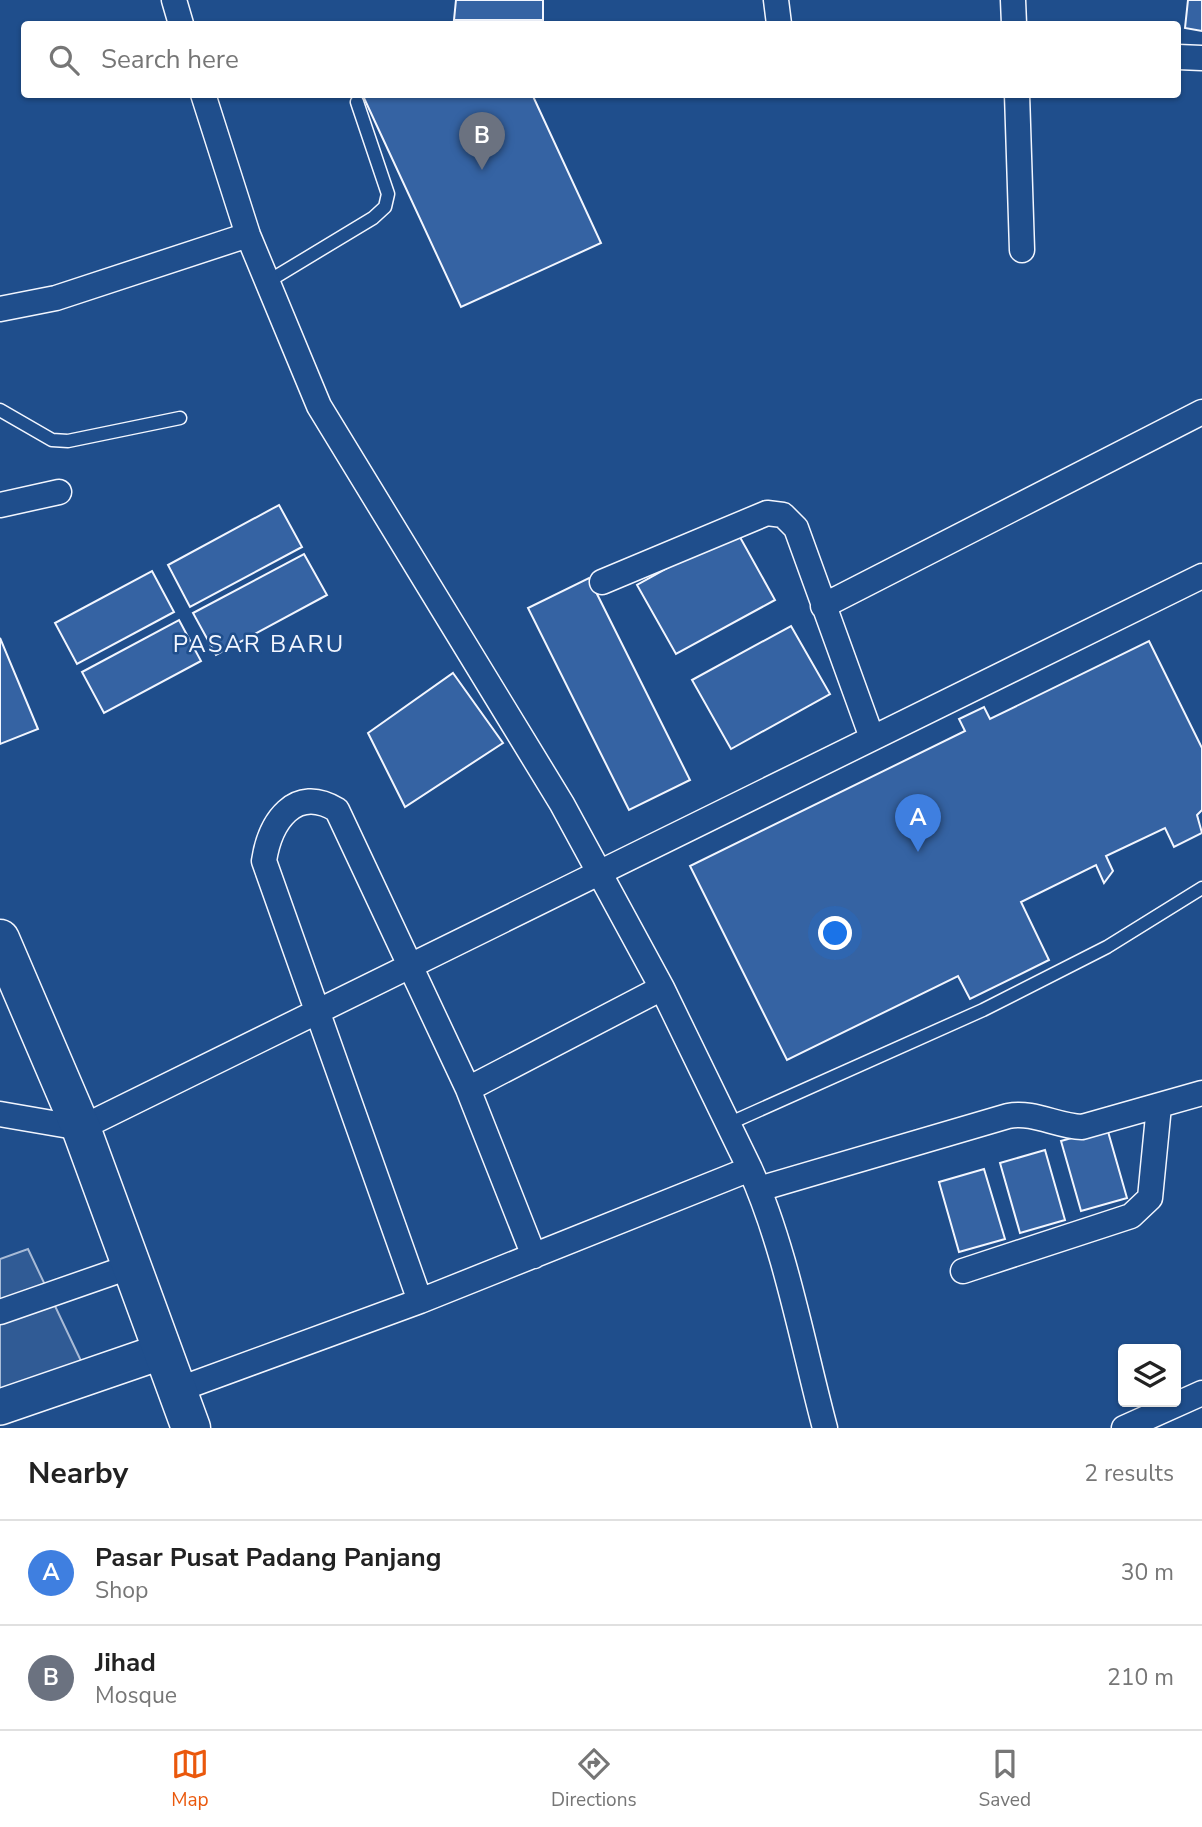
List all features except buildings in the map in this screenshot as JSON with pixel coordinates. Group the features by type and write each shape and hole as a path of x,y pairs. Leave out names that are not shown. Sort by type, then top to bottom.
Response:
{"highway":[{"path":"0,939 81,1128 191,1428"}],"main road":[{"path":"0,1406 163,1350"}],"street":[{"path":"174,0 180,21"},
{"path":"776,0 779,21"},
{"path":"1013,0 1014,21"},
{"path":"1181,57 1202,58"},
{"path":"204,98 248,235 318,406 562,804 600,871 662,988 755,1179 825,1428"},
{"path":"1017,98 1022,250"},
{"path":"0,309 56,298 248,235"},
{"path":"823,606 1202,412"},
{"path":"0,505 60,492"},
{"path":"602,582 767,513 783,515 796,528 872,738"},
{"path":"0,1114 81,1128 1202,576"},
{"path":"421,1301 264,861 267,841 289,808 307,800 322,801 337,810 468,1090 534,1256"},
{"path":"468,1090 662,988"},
{"path":"177,1390 421,1301 534,1256 755,1179 1023,1113 1063,1127 1082,1127 1202,1093"},
{"path":"963,1271 1131,1216 1141,1208 1150,1198 1160,1106"},
{"path":"0,1312 132,1266"},
{"path":"1124,1428 1202,1393"}],"lane":[{"path":"267,282 373,218 385,207 388,194 357,102"},
{"path":"0,410 52,440 68,441 180,418"},
{"path":"728,1124 983,1010 1107,947 1202,888"}],"shaded area":[{"path":"28,1249 82,1363 0,1391 0,1259"}],"place":[{"name":"Jihad","path":"482,170"},
{"name":"Pasar Pusat Padang Panjang","path":"918,852"}],"district":[{"name":"PASAR BARU","path":"259,644"}]}
